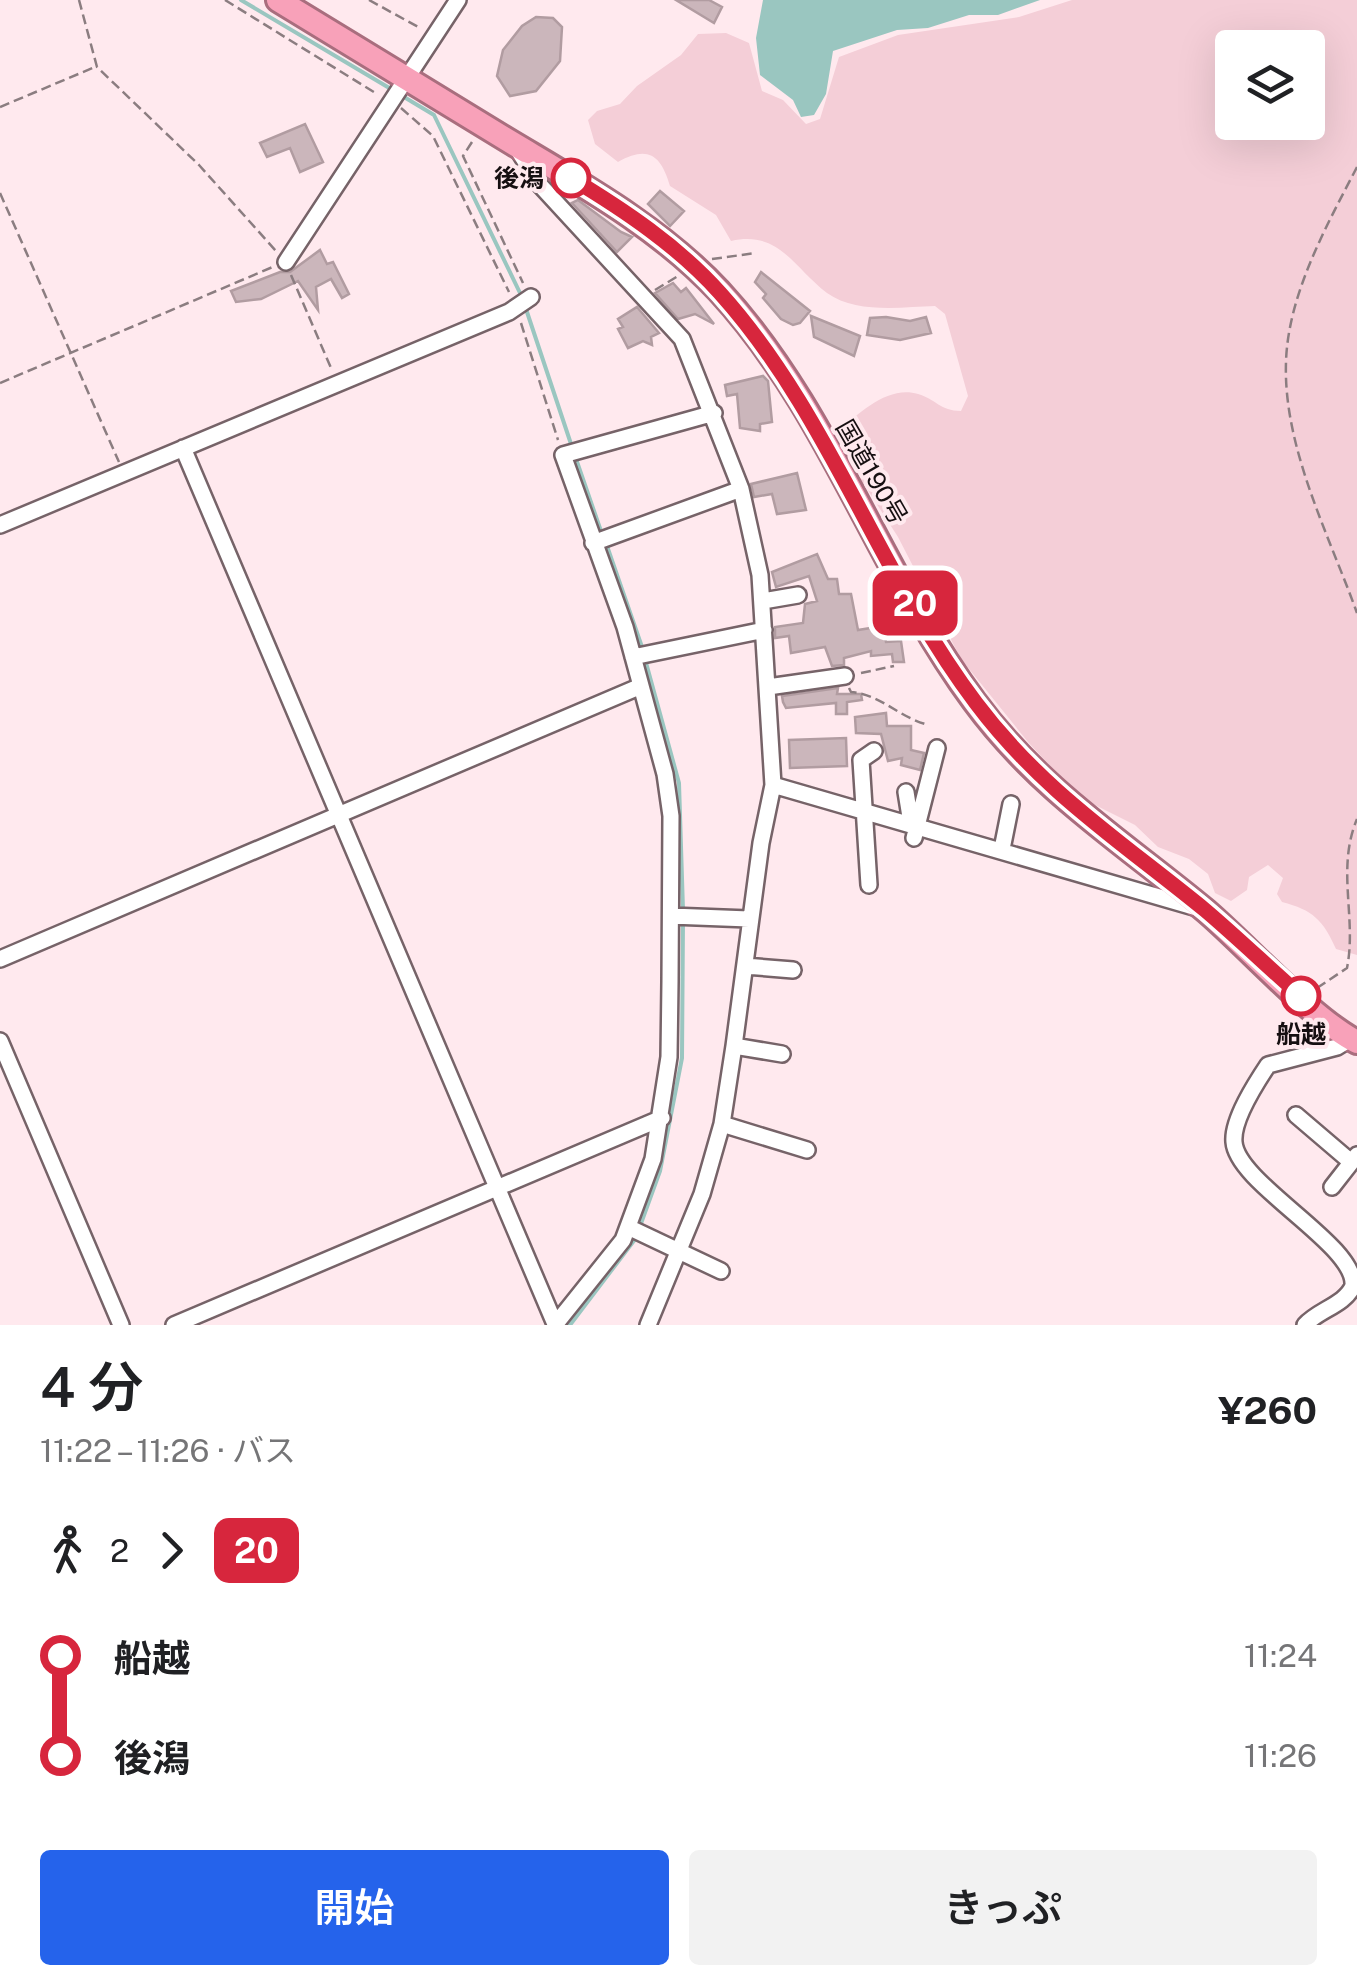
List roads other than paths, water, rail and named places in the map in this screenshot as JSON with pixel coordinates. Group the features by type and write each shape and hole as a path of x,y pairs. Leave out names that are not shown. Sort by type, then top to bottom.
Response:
{"highway":[{"name":"国道190号","path":"278,0 642,224 718,290 810,419 949,664 1001,735 1038,778 1090,824 1205,910 1354,1040"}],"street":[{"path":"286,262 458,0"},
{"path":"513,143 540,184 682,339 741,488 763,601 774,784 749,919 722,1124 702,1194 648,1325"},
{"path":"0,525 509,312 514,305 530,298"},
{"path":"183,448 555,1325 623,1240 662,1118 669,1057 671,916 669,802 633,657 563,455 714,413"},
{"path":"593,543 741,488"},
{"path":"763,601 798,595"},
{"path":"633,657 764,630"},
{"path":"768,687 846,676"},
{"path":"0,959 641,686"},
{"path":"915,828 937,748"},
{"path":"869,884 861,760 874,751"},
{"path":"774,784 1205,910"},
{"path":"906,792 915,828"},
{"path":"1002,848 1011,804"},
{"path":"671,916 749,919"},
{"path":"745,966 792,970"},
{"path":"1306,1325 1345,1297 1354,1284 1353,1273 1332,1244 1252,1172 1234,1147 1234,1134 1268,1065 1354,1040"},
{"path":"0,1041 121,1325"},
{"path":"734,1046 782,1054"},
{"path":"1296,1114 1354,1158 1332,1187"},
{"path":"174,1325 662,1118"},
{"path":"722,1124 808,1150"},
{"path":"628,1227 721,1270"}],"waterway":[{"path":"241,0 391,89"},
{"path":"399,94 434,115 521,295"},
{"path":"526,309 572,447"},
{"path":"575,456 603,537"},
{"path":"607,546 643,650"},
{"path":"645,659 679,783 683,910"},
{"path":"639,1229 660,1171 682,1058 683,920"},
{"path":"570,1325 636,1238"}],"place":[{"name":"後潟","path":"571,178"},
{"name":"船越","path":"1301,996"}]}
